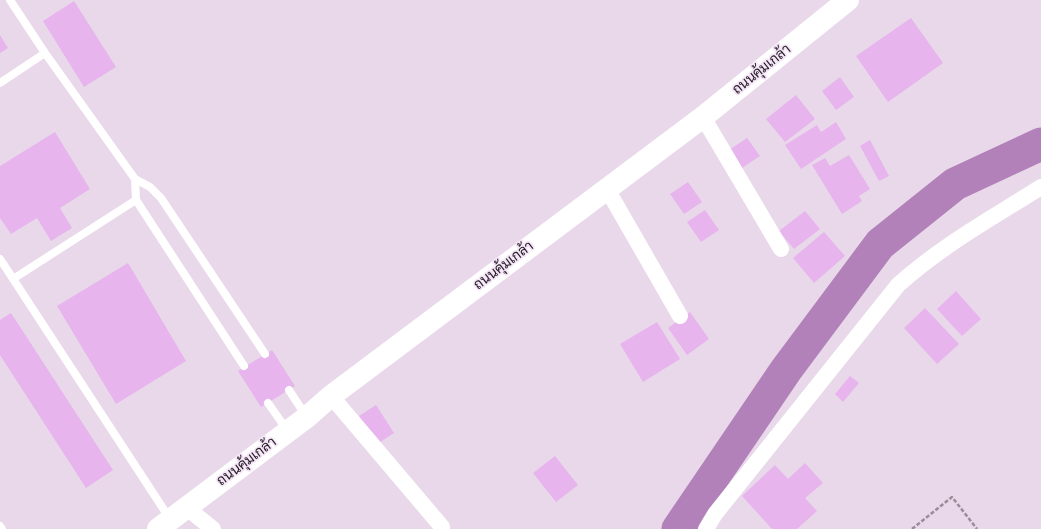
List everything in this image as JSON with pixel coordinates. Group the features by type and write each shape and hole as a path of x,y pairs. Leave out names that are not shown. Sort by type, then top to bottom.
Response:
{"main road":[{"name":"ถนนคุ้มเกล้า","path":"172,519 288,431 331,396 703,117 848,0"}],"street":[{"path":"703,117 781,249"},
{"path":"706,529 715,514 898,285 946,247 1041,187"},
{"path":"607,189 680,316"},
{"path":"331,396 442,527"},
{"path":"172,519 213,529"}],"lane":[{"path":"10,0 45,53 135,179 150,187 160,198 265,354"},
{"path":"0,83 45,53"},
{"path":"135,179 136,200 244,366"},
{"path":"13,279 136,200"},
{"path":"0,259 172,519"},
{"path":"289,390 307,416"},
{"path":"268,403 288,431"}],"path":[{"path":"912,529 952,497 977,529"}],"building":[{"path":"74,1 116,67 84,87 43,21"},
{"path":"911,18 943,63 888,102 856,56"},
{"path":"0,35 8,48 0,53"},
{"path":"840,77 854,97 836,110 822,91"},
{"path":"796,95 815,119 785,142 766,119"},
{"path":"836,122 846,139 801,169 785,145 817,125 821,132"},
{"path":"55,132 90,189 60,208 72,228 51,241 37,218 11,234 0,218 0,166"},
{"path":"747,138 760,156 742,168 729,150"},
{"path":"870,140 889,176 879,181 860,146"},
{"path":"849,155 870,189 859,196 862,201 842,214 812,165 825,158 830,166"},
{"path":"688,182 702,202 684,214 670,194"},
{"path":"705,210 719,230 701,242 687,222"},
{"path":"805,211 820,229 794,249 779,231"},
{"path":"824,232 845,256 814,283 793,258"},
{"path":"128,263 186,361 116,404 57,306"},
{"path":"956,291 981,319 962,336 937,309"},
{"path":"925,308 959,344 937,364 904,328"},
{"path":"690,312 709,339 687,355 668,328"},
{"path":"11,313 113,470 86,488 0,355 0,320"},
{"path":"657,322 680,359 643,382 620,344"},
{"path":"272,350 295,386 261,407 238,371"},
{"path":"850,376 859,383 843,402 835,394"},
{"path":"376,405 394,433 377,444 359,416"},
{"path":"555,456 578,485 556,502 533,473"},
{"path":"805,463 823,483 805,498 817,511 797,529 772,529 742,496 775,465 788,479"}],"waterway":[{"path":"678,529 786,370 880,244 955,184 1041,144"}]}
